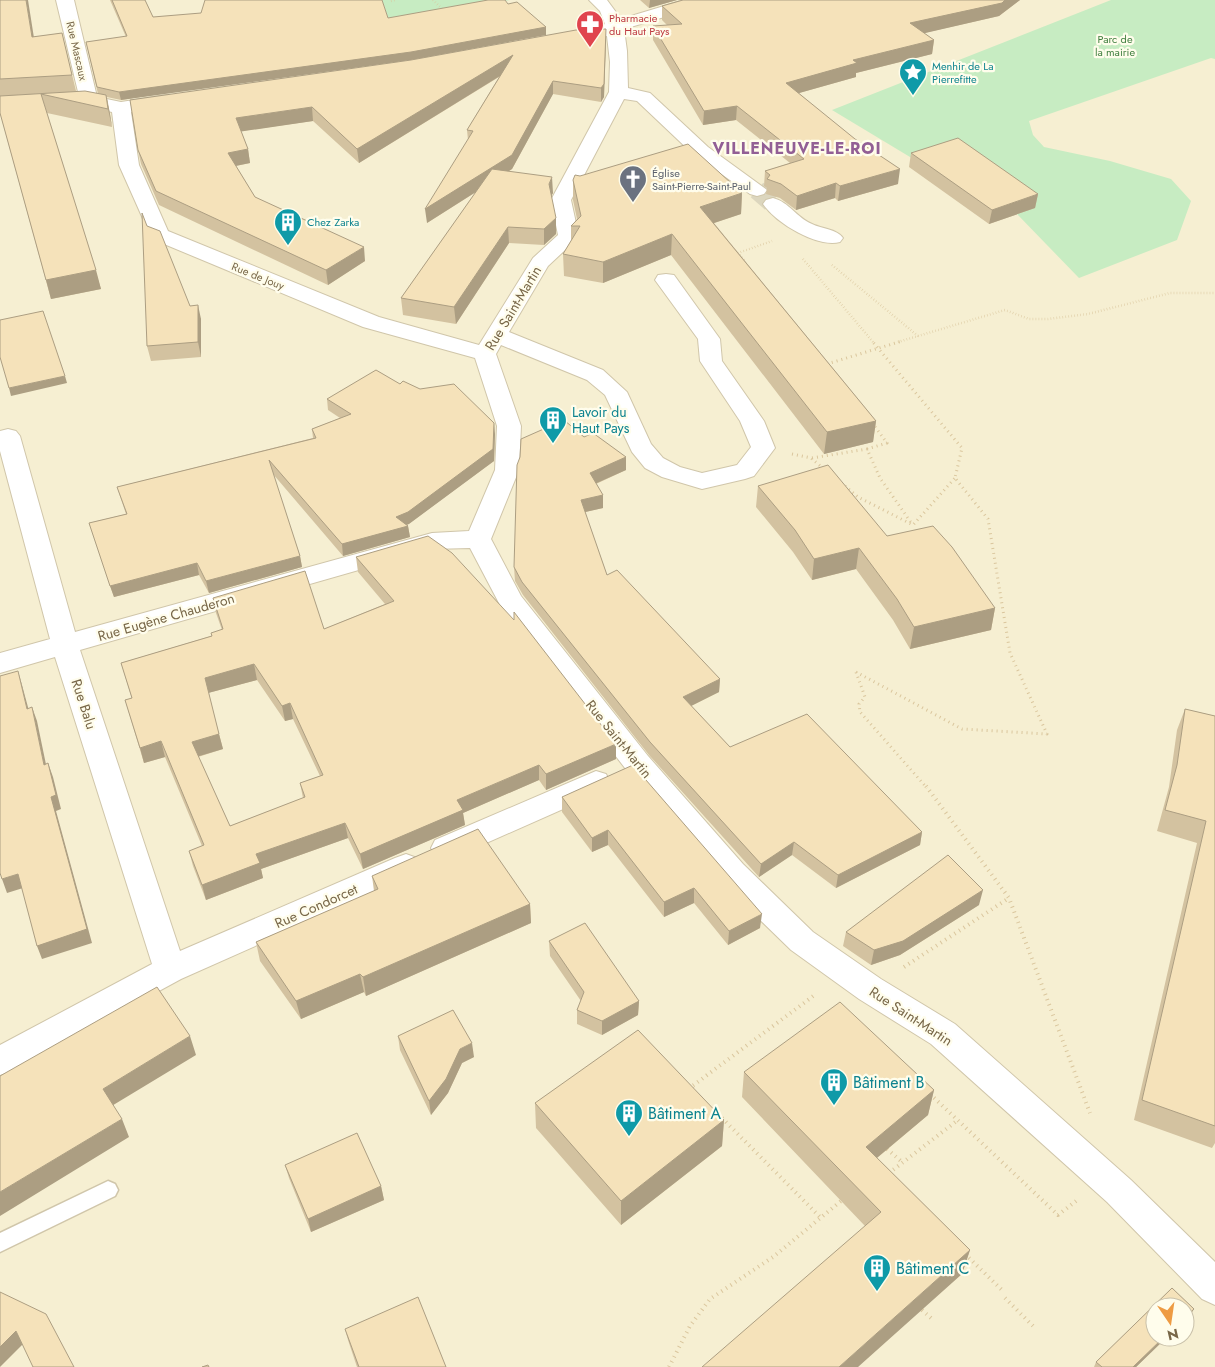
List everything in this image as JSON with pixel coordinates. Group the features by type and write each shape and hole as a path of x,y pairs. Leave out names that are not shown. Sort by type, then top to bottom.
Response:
{"street":[{"name":"Rue Mascaux","path":"65,0 89,101"},
{"path":"598,0 609,12 614,26"},
{"path":"553,42 597,34 614,26 702,0"},
{"name":"Rue Saint-Martin","path":"614,26 620,78 618,92 561,200 569,237 540,262 490,345 509,426 507,470 478,539 510,601 638,764 732,873 802,940 870,990 943,1034 1119,1191 1215,1287"},
{"path":"618,92 643,97 701,151 757,190"},
{"path":"0,107 89,101 121,108 187,99"},
{"name":"Rue de Jouy","path":"121,108 129,165 159,235 371,322 490,345 596,375 615,392 640,447 654,463 671,472 702,481 745,471 763,448"},
{"path":"773,204 794,232 833,238"},
{"path":"666,280 709,339 711,361 752,421 763,448"},
{"name":"Rue Balu","path":"8,436 65,646 170,970"},
{"name":"Rue Eugène Chauderon","path":"0,663 432,541 478,539"},
{"name":"Rue Condorcet","path":"0,1061 170,970 638,764"}],"lane":[{"path":"0,1243 108,1190"}],"path":[{"path":"391,1 395,0"},
{"path":"433,0 444,11"},
{"path":"750,268 738,253 794,232 879,348 962,448 955,478 912,525"},
{"path":"830,263 918,336"},
{"path":"822,357 827,364 1005,310 1029,319 1048,319 1088,314 1170,293 1215,293"},
{"path":"763,448 811,458 866,449 887,443 869,419"},
{"path":"866,449 880,478 912,525"},
{"path":"811,458 831,475"},
{"path":"955,478 988,519 1010,653 1047,734 962,729 856,672 865,697 859,704 865,720 939,802 978,856 989,876 1009,898 1091,1118"},
{"path":"838,480 858,497 912,525"},
{"path":"870,990 1009,898"},
{"path":"684,1092 820,991"},
{"path":"691,1087 698,1094"},
{"path":"929,1093 1058,1215 1075,1202"},
{"path":"718,1115 822,1219"},
{"path":"884,1176 958,1120"},
{"path":"887,1149 902,1162"},
{"path":"669,1367 691,1325 705,1304 722,1288 747,1275 822,1219 841,1200"},
{"path":"962,1251 1004,1292"},
{"path":"1004,1298 1033,1326"},
{"path":"922,1310 932,1319"}],"shaded area":[{"path":"0,0 1215,0 1215,1367 0,1367"}],"green space":[{"path":"382,0 510,0 488,4 394,36"},
{"name":"Parc de la mairie","path":"1111,0 1215,0 1215,59 1211,58 1029,121 1033,135 1044,147 1110,161 1171,179 1191,201 1177,240 1079,278 952,147 915,160 832,110"}],"building":[{"path":"0,0 26,0 32,37 62,33 72,75 0,79"},
{"path":"112,0 145,0 153,17 201,13 205,0 382,0 388,18 488,0 505,0 508,4 517,2 546,27 411,52 119,92 97,87 86,42 127,36"},
{"path":"683,0 1005,0 1002,3 910,23 934,40 853,60 857,63 786,83 855,139 900,169 840,186 836,183 797,196 781,184 767,179 770,175 765,171 804,159 737,106 704,111 653,26 682,24 662,6"},
{"path":"606,29 604,84 601,88 553,81 512,155 425,209 473,131 467,130 513,55 357,149 312,107 236,118 248,149 228,153 255,197 364,247 326,270 156,191 138,150 130,100 411,60 576,30"},
{"path":"85,91 106,95 108,109 41,94 96,270 46,280 0,113 0,96"},
{"path":"958,138 1038,194 992,210 911,153"},
{"path":"688,144 742,193 700,207 876,421 827,432 672,234 603,262 563,254 580,226 571,226 581,216 573,180 575,175 580,176"},
{"path":"492,169 552,177 549,184 556,218 544,229 508,227 454,307 401,298"},
{"path":"142,213 147,226 160,231 190,306 198,305 198,342 147,346"},
{"path":"43,311 65,376 9,388 0,357 0,320"},
{"path":"376,370 400,384 403,381 420,389 454,384 494,423 493,449 408,512 396,517 408,526 342,544 269,460 300,556 206,581 197,563 110,586 89,523 127,514 117,487 316,438 312,429 351,414 327,399"},
{"path":"564,420 584,437 593,433 626,457 590,473 603,495 581,500 607,575 617,570 720,679 683,697 730,747 807,714 922,832 838,875 794,842 761,864 650,742 522,582 514,567 517,465 520,457 521,439"},
{"path":"828,465 887,536 933,526 952,547 995,608 914,627 897,599 859,548 814,559 795,530 758,486"},
{"path":"428,536 452,553 514,620 514,612 616,744 546,774 539,765 457,800 463,810 360,854 345,823 256,854 260,863 202,885 189,851 204,845 161,741 140,748 125,700 132,698 121,663 212,636 211,633 223,629 213,598 305,571 324,629 394,601 356,557","holes":["254,664 282,706 290,703 323,775 300,783 305,797 230,826 192,742 219,734 205,678"]},
{"path":"18,671 27,709 32,707 44,765 48,763 56,795 51,797 87,929 37,946 18,874 2,879 0,873 0,676"},
{"path":"1185,709 1215,716 1215,1126 1142,1100 1206,821 1165,810 1177,765"},
{"path":"633,765 762,914 729,931 694,888 664,902 608,830 592,838 562,797"},
{"path":"478,829 530,904 363,977 360,974 296,1001 256,942 378,889 372,876"},
{"path":"948,855 983,890 903,941 874,950 846,932"},
{"path":"585,923 639,1001 602,1021 577,1010 584,992 549,941"},
{"path":"157,987 190,1036 103,1089 122,1119 0,1192 0,1076"},
{"path":"840,1002 934,1090 866,1147 970,1250 839,1367 702,1367 881,1212 744,1072"},
{"path":"453,1010 472,1043 460,1049 446,1079 429,1101 398,1036"},
{"name":"Bâtiment A","path":"638,1030 724,1120 621,1201 535,1103"},
{"path":"357,1133 381,1186 308,1219 285,1165"},
{"path":"1172,1288 1181,1297 1163,1297"},
{"path":"0,1292 46,1314 74,1367 33,1367 16,1331 0,1347"},
{"path":"418,1297 446,1367 359,1367 345,1329"},
{"path":"1145,1314 1145,1347 1154,1347 1133,1367 1102,1367 1096,1362"}],"tunnel":[{"path":"757,190 773,204"}],"place":[{"name":"Pharmacie du Haut Pays","path":"590,48"},
{"name":"Menhir de La Pierrefitte","path":"913,96"},
{"name":"Église Saint-Pierre-Saint-Paul","path":"633,203"},
{"name":"Chez Zarka","path":"288,246"},
{"name":"Lavoir du Haut Pays","path":"553,444"},
{"name":"Bâtiment B","path":"834,1106"},
{"name":"Bâtiment A","path":"629,1137"},
{"name":"Bâtiment C","path":"877,1292"}],"district":[{"name":"VILLENEUVE-LE-ROI","path":"797,148"}]}
